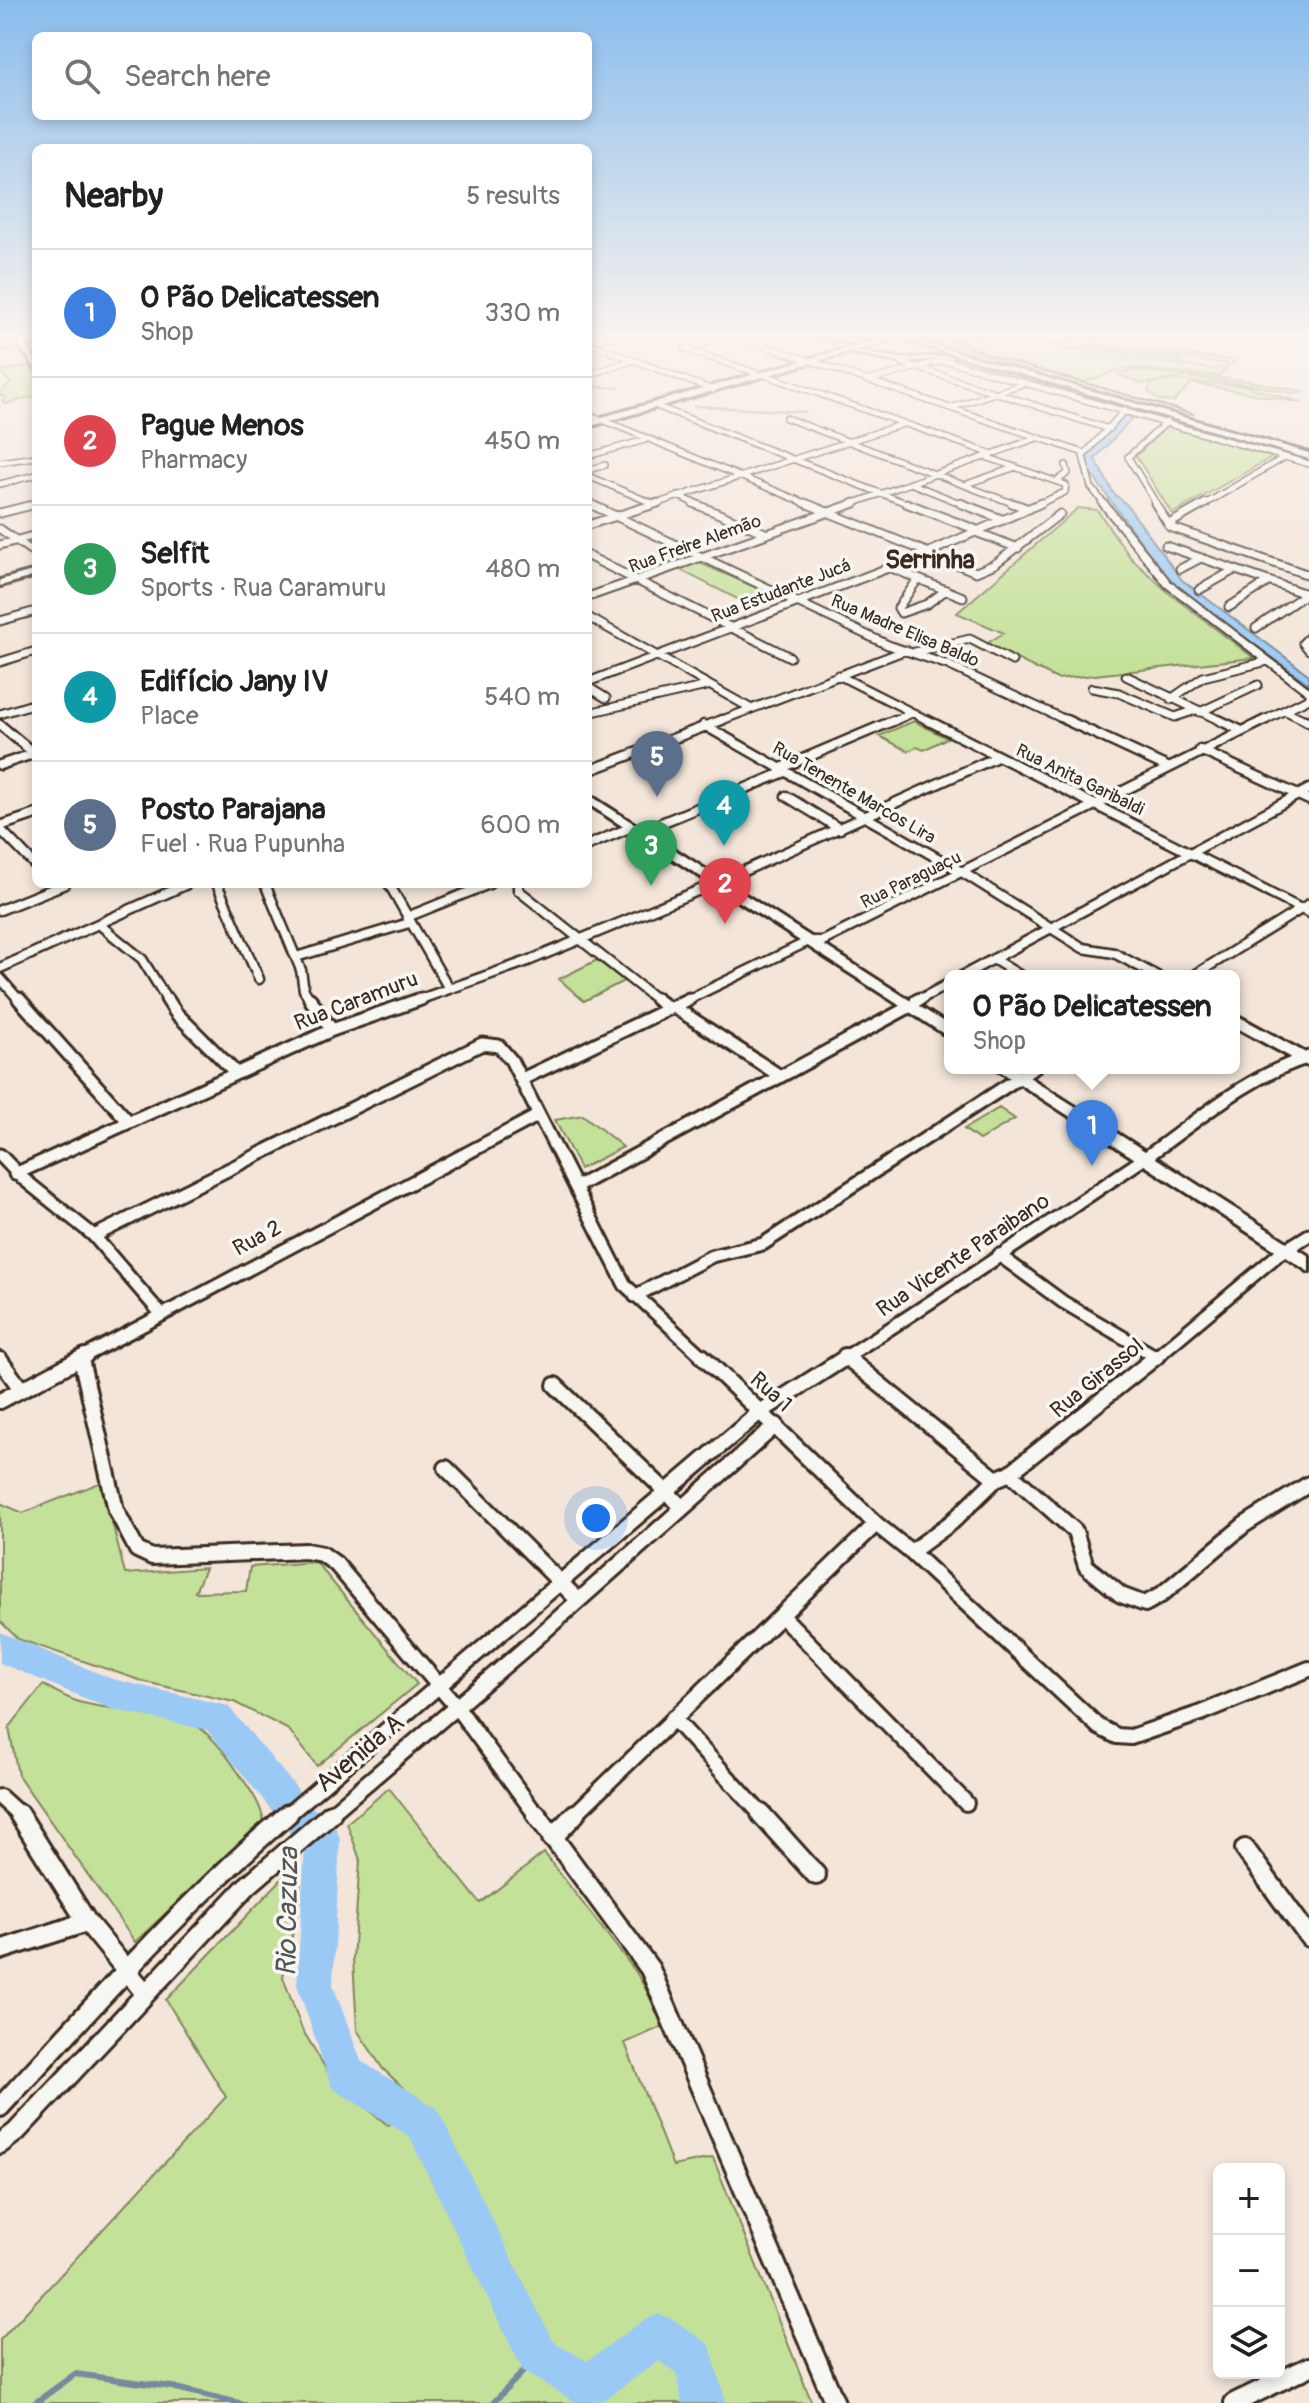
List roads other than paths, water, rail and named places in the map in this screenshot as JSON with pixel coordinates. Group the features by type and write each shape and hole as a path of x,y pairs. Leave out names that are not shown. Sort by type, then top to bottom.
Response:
{"main road":[{"path":"1280,446 1309,454"},
{"path":"1286,446 1309,454"},
{"path":"0,577 32,568"},
{"path":"0,583 32,574"},
{"path":"592,792 913,1004 944,1028"},
{"path":"592,801 723,880"},
{"path":"913,1004 944,1020"},
{"path":"1025,1074 1148,1155 1300,1246 1309,1265"}],"street":[{"path":"592,456 623,446"},
{"path":"663,446 976,572 983,572 1018,548 1041,524 1060,514"},
{"path":"763,446 1018,548"},
{"path":"592,524 832,446"},
{"path":"861,446 1029,509"},
{"path":"963,446 1057,481 1068,473 1066,465"},
{"name":"Rua Freire Alemão","path":"592,596 1015,446"},
{"path":"1063,446 1084,453"},
{"path":"1091,446 1084,453 1084,466 1091,487 1161,577 1309,695"},
{"path":"1140,446 1128,457 1172,529 1309,575"},
{"path":"1248,446 1309,464"},
{"path":"1169,524 1285,457"},
{"path":"0,462 32,458"},
{"path":"592,459 605,465 592,471"},
{"path":"964,485 1016,467"},
{"path":"955,468 984,478"},
{"path":"592,475 654,504"},
{"path":"0,484 32,476"},
{"name":"Rua Estudante Jucá","path":"592,682 656,655 925,554 925,551 1062,496 1066,485 1057,481"},
{"path":"910,483 1004,520"},
{"path":"678,496 765,533"},
{"path":"0,513 32,505"},
{"name":"Rua Madre Elisa Baldo","path":"592,505 888,645 910,651 1167,767"},
{"path":"0,529 32,551"},
{"path":"0,545 32,536"},
{"path":"1166,546 1308,594"},
{"path":"592,558 790,657"},
{"path":"1180,569 1201,558"},
{"path":"889,567 963,597"},
{"path":"1199,590 1234,570"},
{"path":"918,579 898,608 901,613 927,604 946,590"},
{"path":"1229,607 1268,582"},
{"path":"1256,628 1308,594"},
{"path":"0,621 32,612"},
{"path":"592,619 750,708"},
{"path":"1309,637 1303,643 1309,650"},
{"path":"592,769 838,675 910,651 970,639 1012,661"},
{"path":"0,662 32,652"},
{"path":"1171,699 1203,677 1268,661"},
{"name":"Rua Anita Garibaldi","path":"838,675 1306,909"},
{"path":"1126,676 1242,731"},
{"path":"1092,688 1119,693 1175,717 1198,711 1258,685"},
{"path":"592,712 707,686"},
{"path":"592,687 606,698"},
{"name":"Rua Paraguaçu","path":"522,1079 962,872 1200,750 1286,711 1309,695"},
{"path":"0,714 32,704"},
{"path":"1286,711 1309,722"},
{"path":"649,828 912,713"},
{"path":"0,725 32,752"},
{"name":"Rua Tenente Marcos Lira","path":"704,725 962,872 1083,948 1114,953 1146,970"},
{"path":"1200,750 1309,800"},
{"path":"0,765 32,755"},
{"name":"Rua Caramuru","path":"15,1174 332,1030 580,940 866,818 997,757"},
{"path":"973,970 1309,789"},
{"path":"786,796 840,829"},
{"path":"32,816 0,828 32,862"},
{"path":"592,843 632,827"},
{"path":"0,910 55,888"},
{"path":"0,968 178,888"},
{"path":"219,888 259,979"},
{"path":"267,888 296,957 304,990 332,1030"},
{"path":"391,888 448,987"},
{"path":"296,957 408,920 480,888"},
{"path":"518,888 580,940 671,1008 780,1076"},
{"path":"1203,970 1306,909"},
{"path":"100,925 142,959 176,1013 235,1072"},
{"path":"993,959 1011,970"},
{"path":"0,978 128,1121"},
{"path":"576,1187 944,986"},
{"path":"1240,1023 1307,1059"},
{"name":"Rua 1","path":"94,1236 482,1044 503,1049 522,1079 537,1116 625,1285 776,1425 876,1524 911,1552 1099,1727 1117,1736 1131,1737 1201,1713 1309,1669"},
{"name":"Rua Vicente Paraibano","path":"760,1412 999,1255 1272,1069 1307,1059"},
{"path":"635,1296 712,1256 763,1244 1016,1074"},
{"name":"Rua 2","path":"0,1401 537,1116"},
{"path":"0,1155 15,1174 55,1202 94,1236 162,1315"},
{"name":"Rua Girassol","path":"911,1552 952,1522 1003,1476 1124,1384 1155,1356 1300,1246"},
{"path":"999,1255 1063,1302 1155,1356"},
{"path":"845,1356 1072,1526 1078,1537 1081,1557 1096,1575 1121,1595 1137,1602 1152,1602 1244,1525 1309,1484"},
{"path":"81,1359 116,1510 137,1550 152,1557 306,1551 322,1554 352,1581 456,1706 650,1969 835,2403"},
{"path":"0,1360 21,1389"},
{"path":"555,1385 682,1507"},
{"name":"Avenida A","path":"0,2107 126,1971 258,1840 760,1412"},
{"name":"Avenida A","path":"0,2144 16,2132 215,1918 277,1858 456,1706 776,1425"},
{"path":"446,1468 578,1600"},
{"path":"552,1838 617,1770 783,1617 876,1524"},
{"path":"783,1617 966,1803"},
{"path":"673,1718 816,1875"},
{"path":"0,1797 19,1814 42,1846 87,1922 145,1993"},
{"path":"1245,1849 1309,1937"},
{"path":"0,1950 87,1922"},
{"path":"1234,2403 1309,2367"}],"water":[{"path":"1095,446 1107,446 1095,459 1114,494 1126,504 1182,580 1309,675 1309,684 1172,585 1087,468 1087,455"}],"waterway":[{"name":"Rio Cazuza","path":"0,1646 111,1694 217,1717 302,1821 323,1839 315,1985 346,2074 423,2122 538,2356 588,2386 659,2335 695,2360 704,2403"},
{"path":"493,2403 538,2356"},
{"path":"35,2403 75,2374 172,2387 239,2403"}],"place":[{"name":"Posto Parajana","path":"657,797"},
{"name":"Edifício Jany IV","path":"724,846"},
{"name":"Selfit","path":"651,886"},
{"name":"Pague Menos","path":"725,924"},
{"name":"O Pão Delicatessen","path":"1092,1166"}],"district":[{"name":"Serrinha","path":"930,560"}]}
